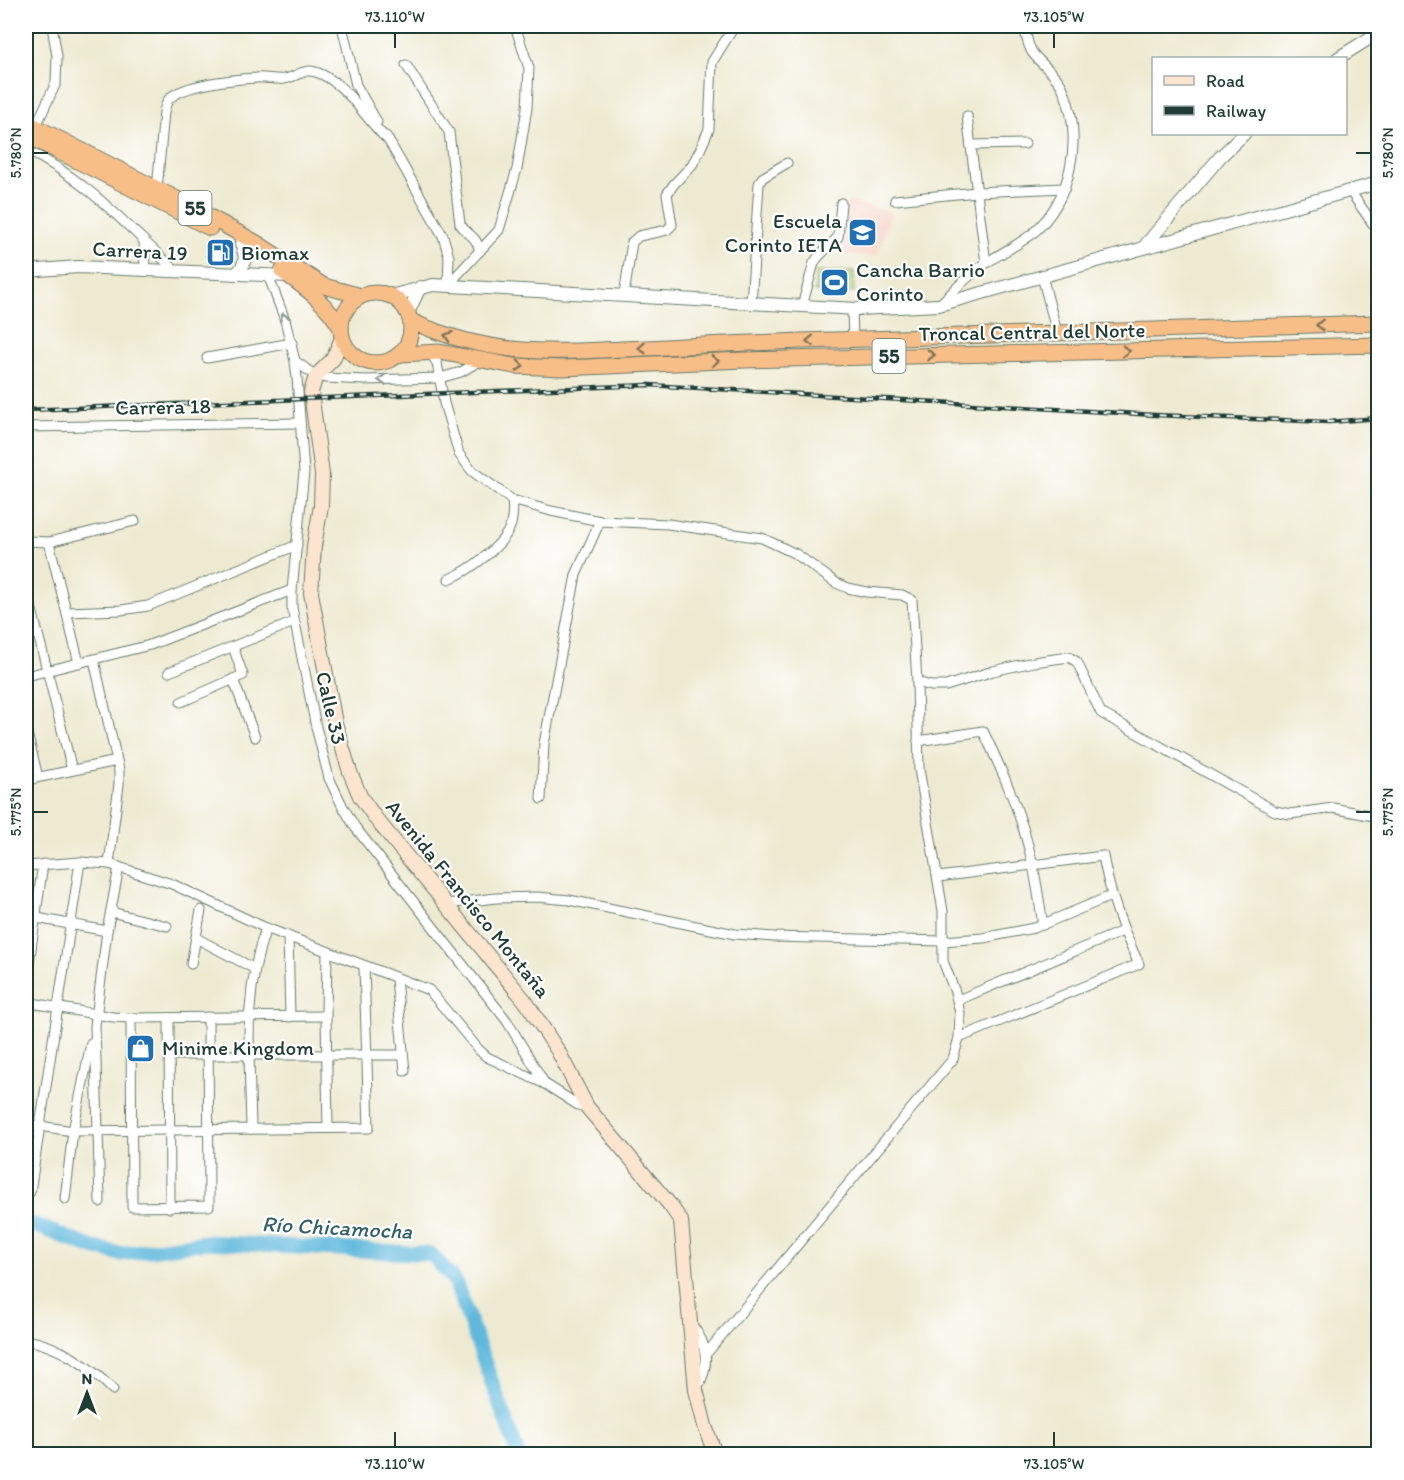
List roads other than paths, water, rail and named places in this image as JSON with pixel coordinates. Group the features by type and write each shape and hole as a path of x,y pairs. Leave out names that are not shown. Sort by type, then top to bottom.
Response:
{"highway":[{"name":"55","path":"29,128 157,189 255,242 324,286 361,296 376,293 390,296 401,303 410,317"},
{"name":"55","path":"29,128 240,244 289,276 324,304 354,356 367,362 381,363 400,354"},
{"path":"341,333 345,312 361,296"},
{"path":"400,354 410,339 410,317"},
{"name":"Troncal Central del Norte","path":"410,317 458,340 523,351 564,352 1378,323"},
{"name":"Troncal Central del Norte","path":"400,354 429,351 453,353 527,367 563,368 742,360 1378,345"}],"main road":[{"path":"316,376 333,359 341,333"},
{"name":"Avenida Francisco Montaña","path":"316,376 311,399 322,474 321,506 314,546 311,593 335,723 350,772 360,796 376,819 526,1002 558,1051 587,1107 681,1221 696,1390 715,1455"}],"street":[{"path":"29,128 56,83 57,56 52,26"},
{"path":"342,26 356,85 443,236 449,257 448,285"},
{"path":"448,285 499,230 517,169 529,86 529,68 515,26"},
{"path":"939,305 969,275 1033,233 1048,216 1065,188 1074,144 1073,126 1065,92 1031,50 1024,26"},
{"path":"624,296 632,242 639,236 667,230 672,225 667,194 692,165 709,129 712,62 732,30"},
{"path":"1340,57 1378,33"},
{"path":"406,65 449,132 460,224 475,238 480,251"},
{"path":"157,189 167,100 172,96 213,82 255,78 283,79 302,71 320,74 337,84 387,139"},
{"path":"967,116 986,263"},
{"path":"1142,249 1220,157 1243,135"},
{"path":"971,145 1025,144"},
{"path":"26,150 67,173 94,194 178,272"},
{"path":"751,304 759,184 762,178 787,164"},
{"path":"390,296 420,287 448,285 751,304 852,308 939,305 1378,183"},
{"path":"895,200 977,192 1065,188"},
{"path":"1350,191 1378,231"},
{"path":"802,306 818,256 838,237 841,203"},
{"path":"144,242 145,271"},
{"path":"236,274 245,263 246,256 240,244"},
{"name":"Carrera 19","path":"26,271 78,267 289,276"},
{"name":"Calle 33","path":"268,275 278,297 295,361 304,472 292,590 294,622 329,778 355,826 507,1021 545,1084"},
{"path":"969,275 977,295"},
{"path":"1042,276 1057,333"},
{"path":"410,317 420,287"},
{"path":"852,308 853,340"},
{"path":"207,358 292,343"},
{"path":"429,351 437,363 444,403 459,454 472,471 512,500 550,511 600,521 668,524 762,537 796,554 836,583 867,592 907,596 912,600 919,769 943,911 943,962 958,1000 960,1013 959,1038 953,1059 706,1354"},
{"path":"295,361 316,376 365,380 440,378 461,372 481,360"},
{"name":"Carrera 18","path":"26,427 300,423"},
{"path":"449,579 460,575 477,563 501,540 511,525 512,500"},
{"path":"26,541 49,542 135,521"},
{"path":"541,799 546,734 576,575 600,521"},
{"path":"49,542 79,663"},
{"path":"68,612 121,610 148,606 297,545"},
{"path":"26,590 72,771"},
{"path":"26,676 150,645 292,590"},
{"path":"169,672 294,622"},
{"path":"181,702 243,675 233,647"},
{"path":"917,682 931,686 946,686 1003,669 1060,658 1073,658 1081,669 1097,707 1106,717 1275,811 1290,814 1326,807 1378,817"},
{"path":"94,660 117,761 119,784 111,912 95,1014 100,1202"},
{"path":"233,679 255,737"},
{"path":"26,729 38,777"},
{"path":"918,741 983,731 1013,796 1033,865 1043,925"},
{"path":"26,780 117,761"},
{"path":"938,877 1103,856 1111,896 1123,931 1139,964 959,1038"},
{"path":"26,866 80,862 114,865 172,884 266,928 429,990 487,1057 545,1084 578,1105 587,1107"},
{"path":"30,1192 80,862"},
{"path":"26,984 30,917 43,864"},
{"path":"447,904 496,898 548,898 569,900 735,934 943,941 983,938 1043,925 1111,896"},
{"path":"191,964 201,910"},
{"path":"111,912 167,926"},
{"path":"30,917 107,931"},
{"path":"251,1129 249,1017 254,968 266,928"},
{"path":"958,1000 1123,931"},
{"path":"288,936 290,1017"},
{"path":"196,938 254,968"},
{"path":"327,952 328,1128"},
{"path":"26,1124 74,1131 369,1128 364,966"},
{"path":"396,979 405,1071"},
{"path":"26,1002 131,1018 326,1016"},
{"path":"131,1018 132,1208 170,1208 209,1206 208,1017"},
{"path":"170,1018 170,1208"},
{"path":"65,1199 74,1131 95,1026"},
{"path":"170,1055 403,1055"},
{"path":"691,1324 704,1343 706,1354 705,1373 696,1390"},
{"path":"26,1340 50,1347 66,1355 103,1379 113,1390"}],"waterway":[{"name":"Río Chicamocha","path":"26,1224 32,1224 90,1247 121,1254 206,1242 431,1254 455,1281 518,1454"}],"railway":[{"path":"26,410 649,385 1155,415 1329,422 1378,418"}],"place":[{"name":"Escuela Corinto IETA","path":"863,233"},
{"name":"Biomax","path":"220,253"},
{"name":"Cancha Barrio Corinto","path":"835,282"},
{"name":"Minime Kingdom","path":"141,1048"}]}
